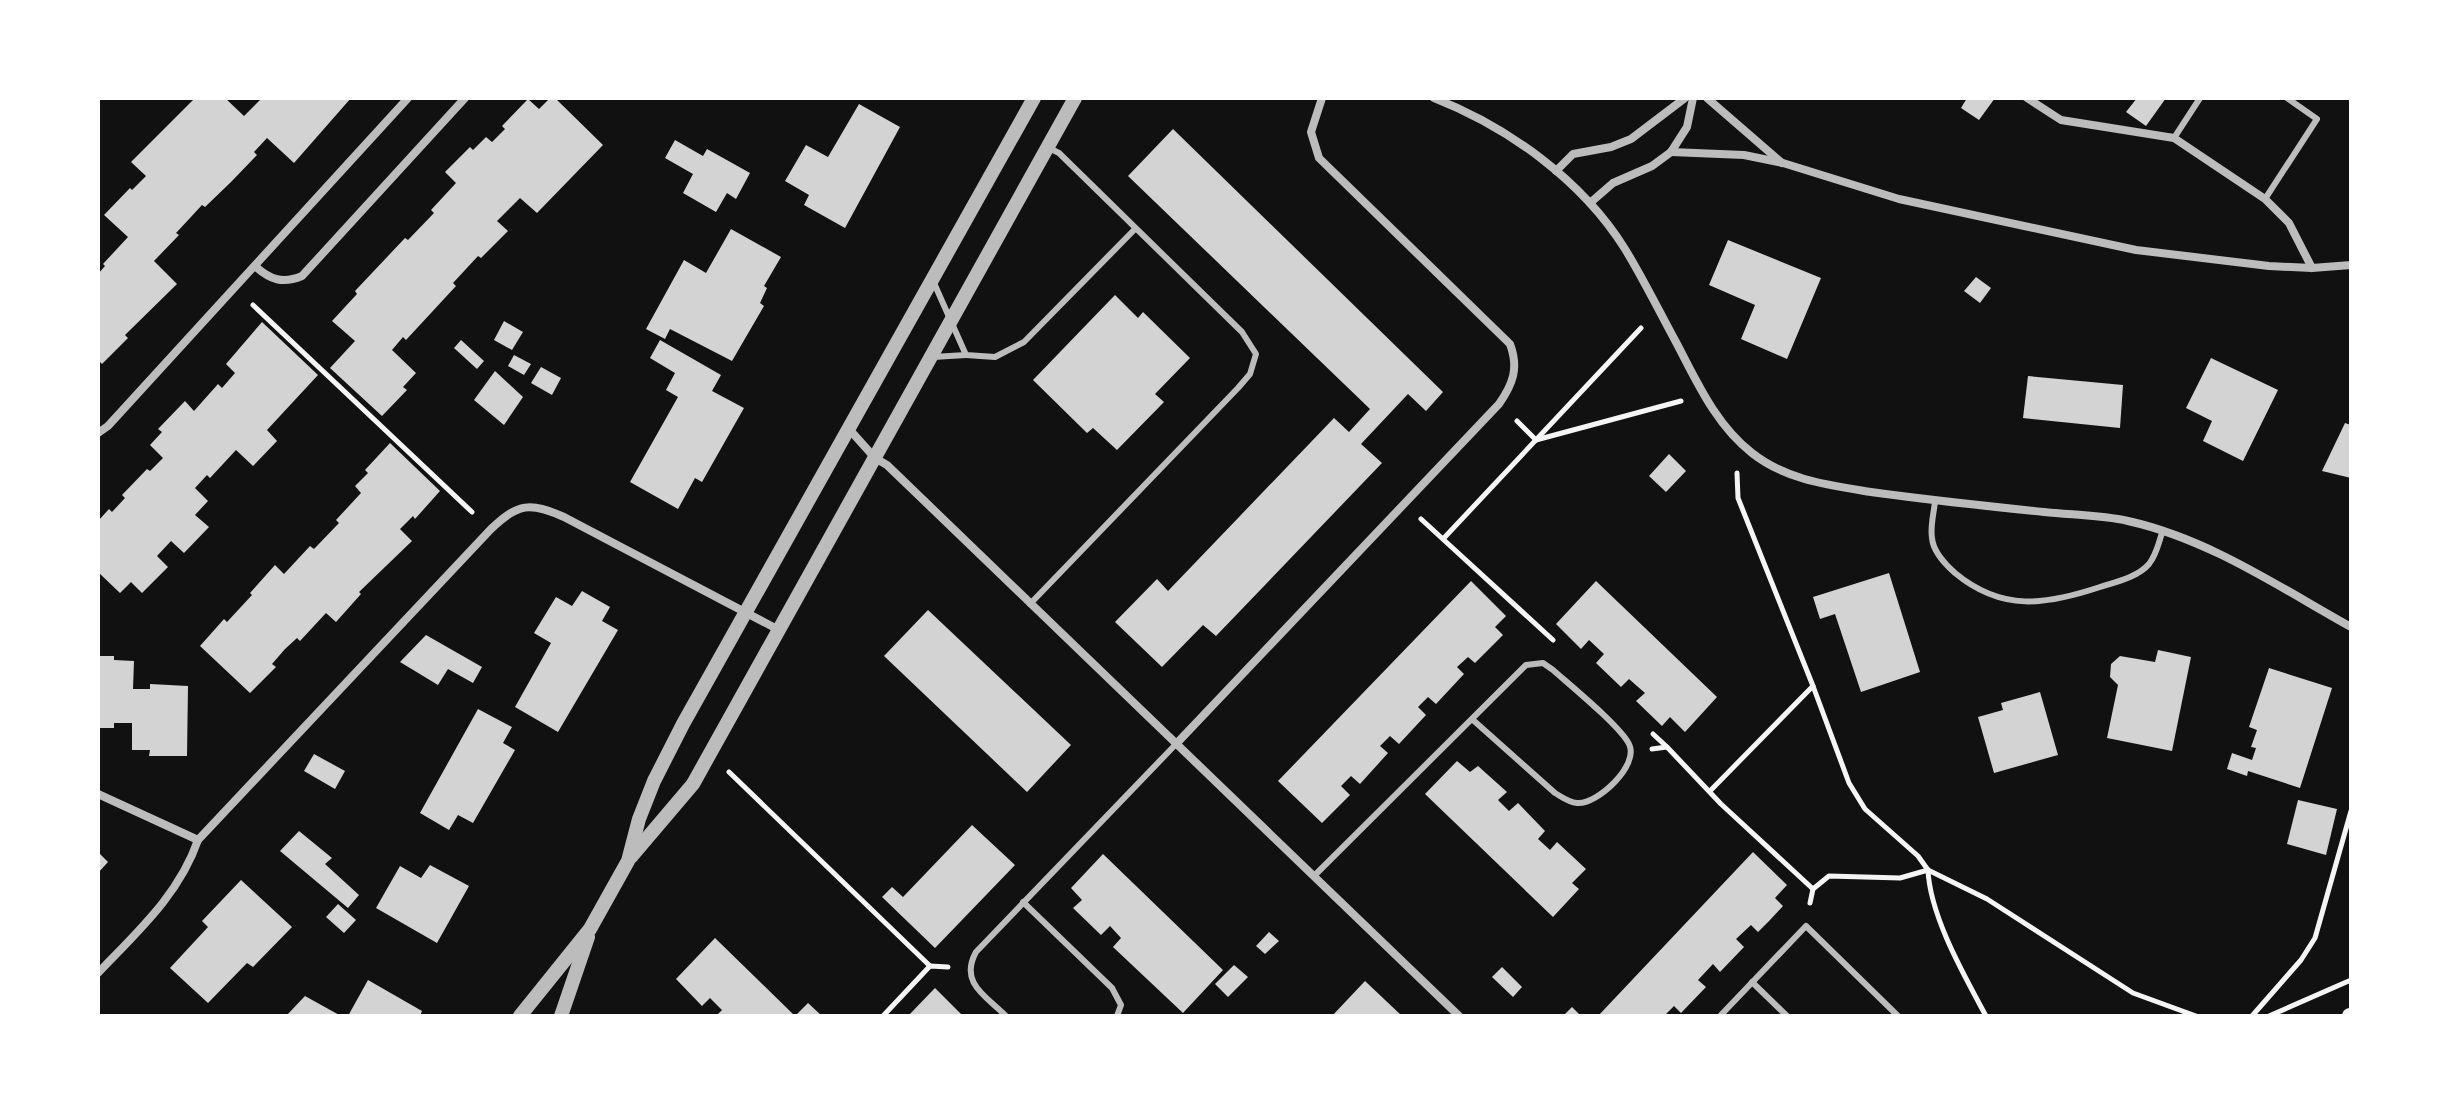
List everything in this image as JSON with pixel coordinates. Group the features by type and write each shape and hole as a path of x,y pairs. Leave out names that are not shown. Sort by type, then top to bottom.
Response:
{"street":[{"path":"98,433 408,98"},
{"path":"255,266 271,278 280,280 302,276 465,98"},
{"path":"628,861 639,819 654,781 1034,98"},
{"path":"520,1016 590,929 628,861 693,784 1075,98"},
{"path":"1177,743 1499,404 1514,376 1514,355 1510,344 1319,158 1311,132 1322,98"},
{"path":"1556,171 1573,154 1611,147 1631,139 1685,98"},
{"path":"1590,203 1613,183 1652,166 1671,152 1687,127 1693,98"},
{"path":"1707,98 1783,163"},
{"path":"2027,98 2061,120 2174,138 2265,199 2289,223 2312,268"},
{"path":"1440,99 1478,118 1556,171 1590,203 1625,249 1709,403 1726,428 1750,452 1767,463 1807,481 1935,501 2125,520 2163,530 2220,554 2351,627"},
{"path":"1671,152 1744,155 1783,163 1899,199 2136,250 2312,268 2351,265"},
{"path":"849,429 875,458 887,465 1459,1016"},
{"path":"98,973 167,899 190,863 198,840 491,529 515,509 527,506 542,508 779,630"},
{"path":"98,794 198,840"},
{"path":"561,1016 590,929"}],"lane":[{"path":"2174,138 2200,98"},
{"path":"2265,199 2317,119 2287,98"},
{"path":"1030,604 1238,388 1250,374 1255,360 1254,349 1242,332 1059,153 1047,147"},
{"path":"931,357 995,357 1024,342 1135,229"},
{"path":"932,280 966,355"},
{"path":"1935,501 1932,541 1946,564 1965,581 2004,601 2027,603 2055,600 2133,575 2148,566 2163,530"},
{"path":"1315,875 1526,665 1543,663 1618,731 1632,751 1619,776 1593,799 1580,804 1555,793 1473,720"},
{"path":"1006,1016 973,983 968,969 976,952 1177,743"},
{"path":"1023,902 1112,988 1121,1005 1117,1016"},
{"path":"1720,1016 1806,926 1898,1016"},
{"path":"1752,982 1787,1016"}],"path":[{"path":"235,288 491,529"},
{"path":"1444,538 1642,327"},
{"path":"1536,440 1682,401"},
{"path":"1750,452 1737,470 1738,498 1849,783 1865,809 1918,856 1928,870 1987,899 2133,993 2196,1016"},
{"path":"1404,505 1533,621"},
{"path":"1710,791 1813,686"},
{"path":"1632,751 1667,747 1721,804 1813,889 1829,876 1900,878 1928,870"},
{"path":"724,768 930,966 968,969"},
{"path":"2252,1016 2301,960 2315,938 2351,811"},
{"path":"1928,870 1929,888 1959,967 1986,1016"},
{"path":"883,1016 930,966"},
{"path":"2269,1016 2351,980"}],"building":[{"path":"195,98 225,98 244,116 262,98 351,98 294,163 267,138 254,152 257,155 231,182 205,207 202,205 154,261 177,284 125,335 128,338 102,364 98,360 98,274 105,266 103,264 128,237 104,215 146,176 131,162"},
{"path":"550,98 555,98 603,145 537,213 520,198 497,221 508,231 481,258 478,256 453,283 456,286 406,340 403,337 392,350 416,373 403,387 407,390 382,416 330,368 355,341 332,321 357,294 355,291 405,238 408,240 434,213 431,210 456,183 445,172 470,147 473,150 486,137 492,142 505,129 502,126 528,99 539,109"},
{"path":"1967,98 1995,98 1979,120 1961,108"},
{"path":"2137,98 2166,98 2146,126 2126,112"},
{"path":"859,104 900,127 845,228 804,205 809,195 785,181 806,145 828,157"},
{"path":"1173,129 1443,392 1426,411 1408,394 1361,444 1382,463 1216,636 1203,625 1162,667 1115,622 1157,579 1168,591 1334,418 1349,432 1370,409 1128,176"},
{"path":"675,140 703,156 707,149 750,173 736,199 727,193 716,212 683,193 693,174 665,158"},
{"path":"731,229 781,257 764,286 767,288 760,303 764,306 732,361 670,329 665,339 646,329 684,260 706,273"},
{"path":"1728,240 1821,278 1787,359 1741,339 1755,305 1709,285"},
{"path":"1976,277 1991,288 1980,303 1964,291"},
{"path":"1115,295 1138,318 1143,312 1190,358 1155,394 1164,402 1117,450 1093,428 1087,433 1033,380"},
{"path":"504,321 523,332 512,350 494,340"},
{"path":"262,322 318,375 267,430 277,441 253,466 236,450 210,478 207,475 195,488 208,501 195,515 209,527 184,553 171,541 157,556 168,567 142,593 131,582 120,593 98,572 98,521 109,509 112,512 125,498 122,495 147,469 150,471 163,458 150,445 162,432 158,429 185,401 194,411 218,384 222,388 235,373 226,364"},
{"path":"461,340 484,361 477,369 454,348"},
{"path":"660,340 721,375 712,391 744,408 702,482 695,478 678,509 630,482 678,397 666,390 675,373 650,358"},
{"path":"514,355 531,364 524,375 508,366"},
{"path":"2211,358 2278,390 2243,461 2203,441 2212,421 2186,408"},
{"path":"541,367 561,378 552,395 531,383"},
{"path":"495,371 523,397 504,425 474,400"},
{"path":"2028,376 2123,385 2120,428 2023,418"},
{"path":"2345,423 2351,425 2351,478 2322,471"},
{"path":"390,443 440,491 415,519 413,516 400,529 412,541 359,592 361,594 336,622 326,613 300,641 297,638 285,649 272,664 276,667 250,693 200,646 224,619 227,622 252,595 250,593 275,565 284,574 310,546 314,549 339,523 336,520 361,493 355,486 368,473 365,470"},
{"path":"1669,454 1686,471 1666,492 1649,476"},
{"path":"1889,573 1920,672 1861,692 1835,614 1820,619 1813,597"},
{"path":"1471,581 1506,616 1495,627 1503,635 1475,663 1468,657 1457,667 1464,674 1436,704 1428,697 1418,707 1426,715 1399,744 1390,736 1380,746 1388,753 1360,784 1351,776 1341,786 1350,795 1322,823 1278,781"},
{"path":"1596,581 1717,697 1685,732 1670,717 1662,726 1636,701 1645,693 1629,679 1621,687 1596,663 1604,654 1589,640 1581,649 1556,624"},
{"path":"582,591 610,607 602,621 618,630 558,732 515,707 551,643 534,633 556,597 572,606"},
{"path":"928,610 1071,745 1027,792 884,656"},
{"path":"426,635 482,667 473,683 448,669 438,685 400,662"},
{"path":"2158,650 2191,657 2172,751 2107,738 2118,685 2110,677 2111,664 2120,656 2155,662"},
{"path":"98,656 134,661 133,689 150,689 150,684 188,686 187,756 149,756 150,750 132,750 132,723 114,723 114,728 98,728"},
{"path":"2269,668 2332,688 2300,788 2248,771 2247,776 2227,769 2232,753 2252,760 2256,748 2251,747 2257,730 2249,727"},
{"path":"2040,692 2058,755 1994,773 1978,717 2003,710 2001,703"},
{"path":"478,709 512,727 503,743 515,750 473,823 458,815 449,830 420,813"},
{"path":"314,754 345,771 335,789 304,771"},
{"path":"1457,761 1470,772 1478,766 1507,792 1498,800 1509,811 1518,803 1545,831 1538,839 1550,850 1557,842 1586,869 1572,883 1579,889 1553,917 1425,794"},
{"path":"2298,800 2337,809 2326,855 2287,844"},
{"path":"972,825 1015,865 935,948 882,897 892,887 903,897"},
{"path":"299,831 332,858 325,864 359,895 348,908 280,851"},
{"path":"98,852 108,862 98,873"},
{"path":"1753,852 1787,885 1775,898 1783,906 1770,920 1758,932 1751,925 1736,939 1744,947 1720,972 1713,964 1698,980 1706,987 1681,1013 1674,1006 1664,1016 1598,1016"},
{"path":"1103,854 1223,970 1183,1013 1113,947 1121,938 1110,926 1101,935 1073,908 1082,900 1071,888"},
{"path":"430,865 469,886 437,943 376,908 400,866 421,878"},
{"path":"241,880 292,927 253,967 247,963 208,1003 170,968 208,927 202,921"},
{"path":"338,904 356,920 344,933 326,917"},
{"path":"1269,932 1279,941 1265,954 1256,946"},
{"path":"715,938 795,1016 716,1016 722,1010 710,998 702,1006 676,979"},
{"path":"1234,965 1248,977 1228,997 1215,984"},
{"path":"1502,967 1522,987 1513,997 1492,977"},
{"path":"368,980 422,1011 420,1016 348,1016"},
{"path":"1365,981 1402,1016 1332,1016"},
{"path":"935,988 963,1016 908,1016"},
{"path":"305,996 341,1016 286,1016"},
{"path":"808,1003 822,1016 795,1016"},
{"path":"1572,1007 1581,1016 1563,1016"}]}
